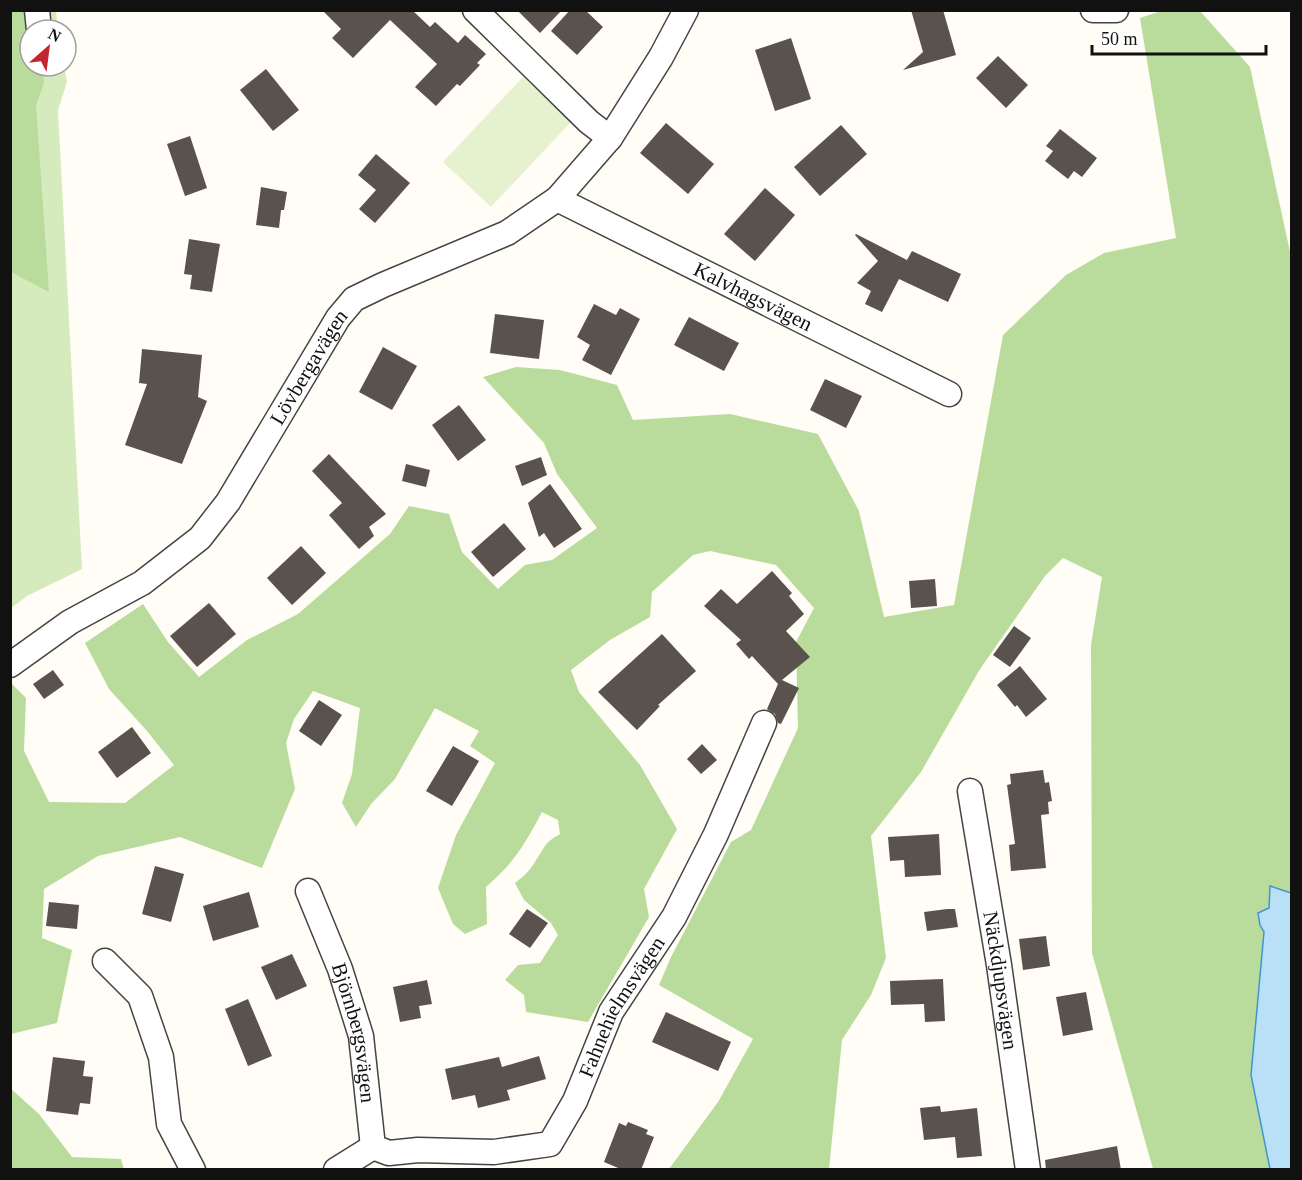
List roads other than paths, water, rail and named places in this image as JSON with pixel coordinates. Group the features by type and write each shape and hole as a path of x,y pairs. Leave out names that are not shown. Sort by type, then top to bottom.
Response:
{"street":[{"path":"475,10 589,122 610,138"},
{"name":"Lövbergavägen","path":"10,665 70,622 142,583 200,537 228,502 338,318 354,299 507,233 557,199 610,138 661,57 686,10"},
{"path":"1094,10 1116,10"},
{"name":"Kalvhagsvägen","path":"557,199 949,394"},
{"name":"Fahnehielmsvägen","path":"336,1170 418,1150 494,1152 550,1144 576,1101 611,1012 674,917 716,834 764,723"},
{"name":"Näckdjupsvägen","path":"970,791 999,965 1028,1170"},
{"name":"Björnbergsvägen","path":"308,891 340,969 361,1036 385,1157"},
{"path":"105,961 140,996 161,1057 169,1124 193,1170"}],"water":[{"path":"1270,886 1291,893 1291,1169 1270,1169 1251,1075 1264,932 1258,913 1269,908"}]}
